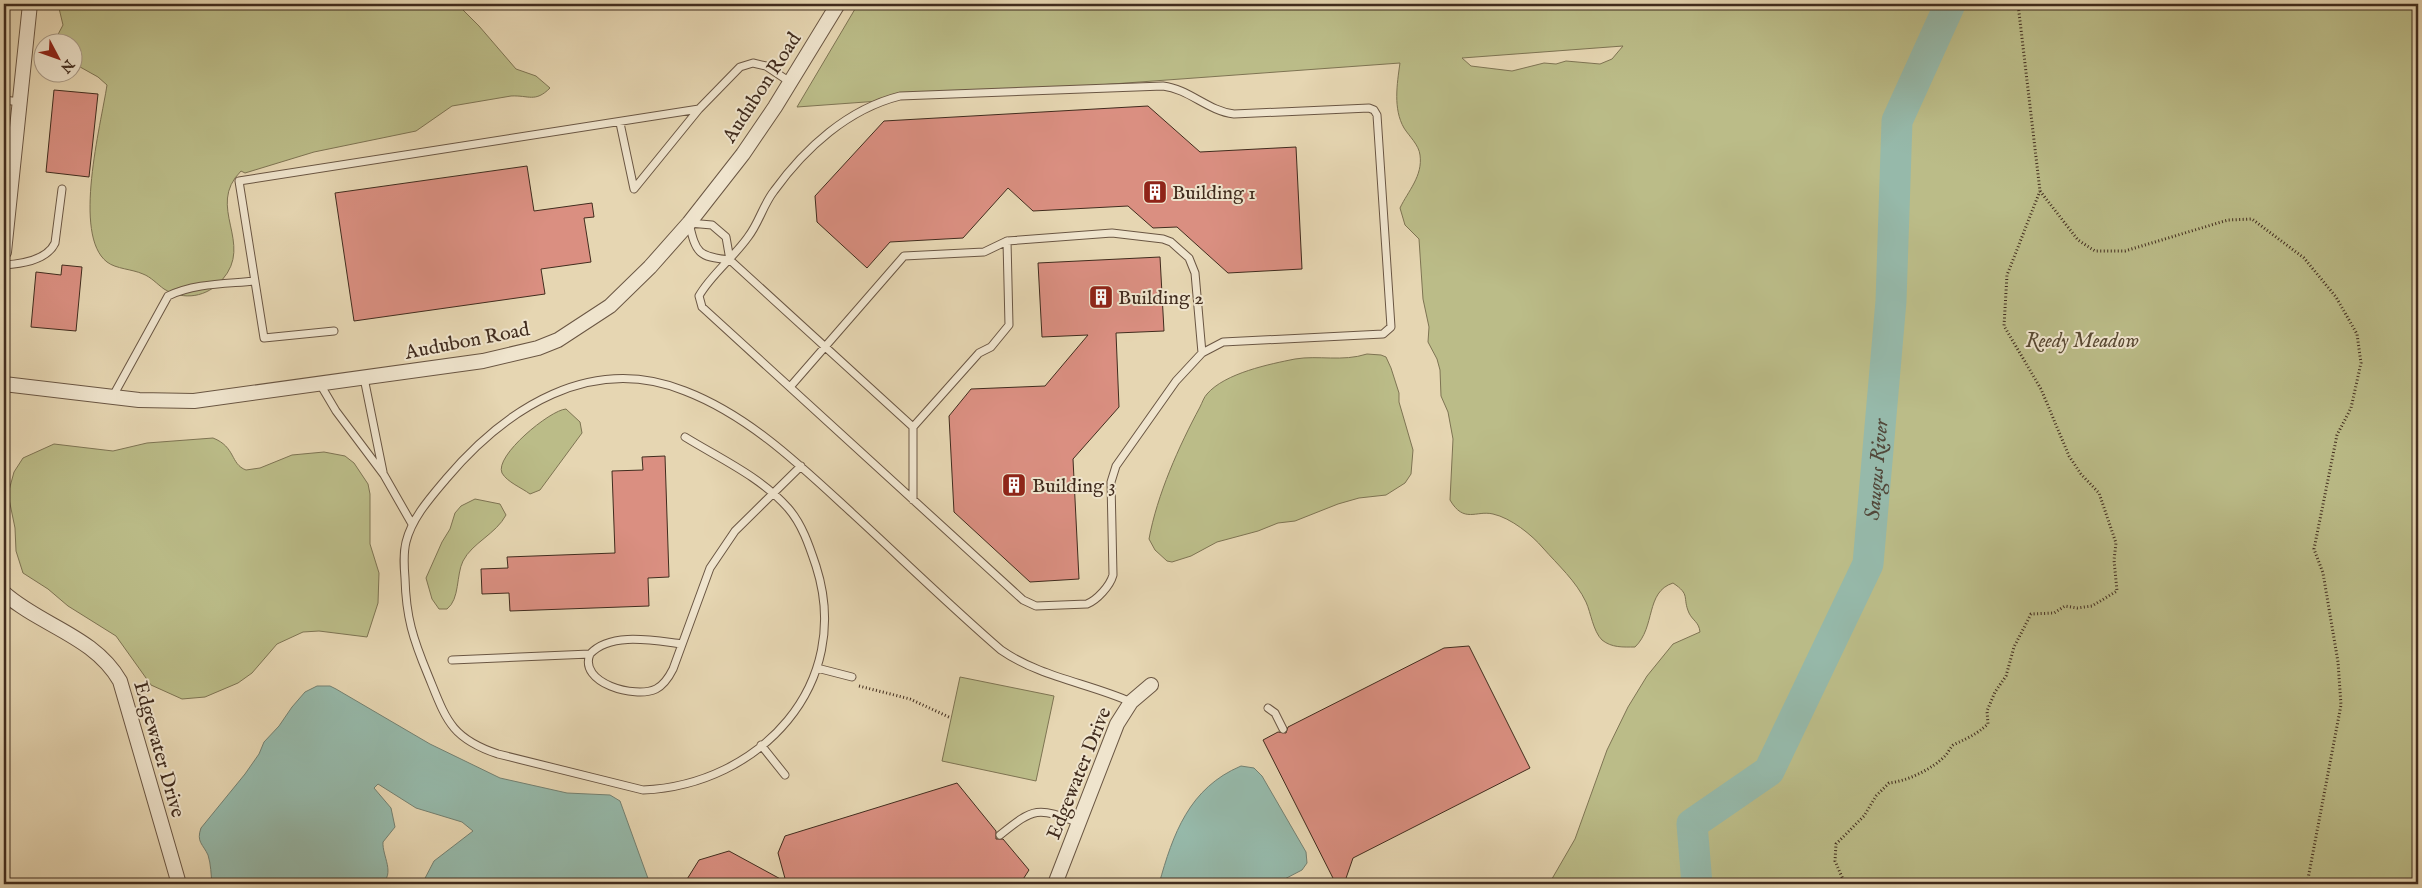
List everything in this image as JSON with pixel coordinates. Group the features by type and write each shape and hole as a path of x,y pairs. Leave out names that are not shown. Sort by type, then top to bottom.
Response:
{"street":[{"path":"4,245 30,4"},
{"name":"Audubon Road","path":"4,384 166,401 194,401 483,361 538,348 558,340 610,306 650,267 689,223 743,154 838,4"},
{"name":"Edgewater Drive","path":"4,593 23,608 91,647 114,670 126,693 179,884"},
{"name":"Edgewater Drive","path":"1055,884 1117,724 1130,702 1151,685"}],"lane":[{"path":"620,122 634,189 699,109 740,67 753,63 766,66 790,82"},
{"path":"1163,86 1175,89 1221,112 1234,114 1369,108 1374,110 1377,115 1390,330 1383,334 1223,342 1202,353 1162,398 1116,466 1111,482 1113,577 1090,603 1038,606 1028,604 913,500 700,303 700,294 753,231 773,192 816,143 836,126 862,110 900,96 1163,86"},
{"path":"4,100 20,102"},
{"path":"334,331 264,338 239,181 699,109"},
{"path":"4,265 16,264 45,255 51,250 55,243 62,189"},
{"path":"730,260 726,237 712,225 689,223 695,246 708,258 730,260 913,427"},
{"path":"790,386 904,256 984,252 1007,241 1112,233 1163,238 1171,242 1184,252 1192,265 1202,353"},
{"path":"913,500 913,427 979,353 991,346 1008,327 1010,319 1007,241"},
{"path":"113,396 168,296 182,289 198,286 255,281"},
{"path":"364,378 384,475"},
{"path":"685,437 772,493 787,508 810,547 824,592 824,632 817,668 798,707 761,745 721,771 675,786 643,790 498,754 470,743 457,733 448,720 412,637 406,612 404,562 405,546 412,524 458,466 505,423 527,407 547,397 568,388 599,379 644,380 663,383 710,402 741,421 801,466 1001,650 1036,669 1105,690 1130,702"},
{"path":"320,384 336,410 384,475 412,524"},
{"path":"590,654 589,668 606,683 629,692 648,692 656,689 666,680 682,644 710,568 735,531 801,466"},
{"path":"452,660 590,654 604,644 621,641 652,640 682,644"},
{"path":"817,668 852,677"},
{"path":"1268,708 1274,712 1283,730"},
{"path":"761,745 785,775"},
{"path":"1000,835 1025,816 1038,811 1052,813 1079,823"}],"path":[{"path":"1845,884 1835,860 1836,844 1864,816 1876,796 1889,783 1900,782 1924,770 1945,756 1954,744 1975,736 1988,724 1987,711 1994,692 2006,676 2014,647 2032,614 2054,613 2065,606 2077,608 2092,606 2117,591 2114,560 2116,543 2099,493 2081,474 2069,456 2041,389 2004,326 2007,275 2040,191 2018,4"},
{"path":"2040,191 2078,240 2095,251 2125,251 2228,220 2252,219 2304,258 2336,297 2357,334 2361,363 2351,408 2337,435 2314,549 2322,573 2337,653 2341,705 2307,884"},
{"path":"858,686 910,699 951,718"}],"green space":[{"path":"58,4 457,4 479,26 516,69 536,76 550,88 545,93 536,97 511,96 452,106 416,131 314,152 245,173 241,171 231,185 227,198 234,252 231,266 222,280 209,290 195,295 179,295 164,289 146,275 119,268 107,262 97,248 91,229 90,205 95,151 107,85 98,77 82,68 82,32 59,32 63,25"},
{"name":"Reedy Meadow","path":"858,4 2418,4 2418,884 1549,884 1575,839 1607,750 1628,707 1647,676 1673,644 1700,632 1689,613 1682,590 1673,583 1658,594 1646,630 1642,639 1635,647 1606,643 1596,632 1586,602 1577,587 1533,538 1514,523 1500,516 1487,513 1465,514 1460,512 1450,500 1453,439 1448,412 1441,396 1440,370 1437,359 1428,342 1429,327 1423,299 1419,239 1405,225 1400,208 1417,177 1420,155 1414,141 1404,128 1398,113 1397,96 1400,63 797,107","holes":["1623,46 1612,59 1600,64 1566,61 1556,64 1544,63 1512,71 1471,66 1462,58"]},
{"path":"1367,354 1386,357 1399,393 1399,402 1413,450 1411,474 1405,483 1386,495 1359,498 1338,504 1295,521 1278,523 1258,531 1217,542 1191,556 1172,562 1167,561 1155,550 1149,539 1157,505 1184,438 1207,394 1225,380 1248,370 1295,359 1349,358"},
{"path":"566,409 580,422 582,433 540,490 530,494 504,476 502,465 506,456 525,435 548,417"},
{"path":"213,438 226,446 237,464 246,470 260,468 292,455 324,452 345,456 354,463 368,484 370,494 370,544 379,573 378,603 367,637 319,631 303,632 277,644 252,673 238,683 205,697 182,699 151,685 116,636 68,606 48,589 23,573 16,551 15,528 8,494 14,472 23,458 54,444 113,451 147,443"},
{"path":"475,499 500,504 506,515 502,522 467,555 461,567 456,593 451,605 447,609 439,609 432,599 426,578 450,529 455,513 461,506"},
{"path":"960,677 1054,696 1036,781 942,761"}],"shaded area":[{"path":"317,686 330,686 336,689 430,744 500,778 567,793 610,795 620,801 650,884 422,884 434,861 473,831 462,822 416,808 378,784 374,788 391,808 395,827 383,842 388,875 381,884 212,884 209,858 199,837 201,828 245,774 259,754 264,742 279,726 292,707 305,692"},
{"path":"1241,766 1254,768 1262,776 1306,852 1307,863 1302,870 1275,884 1159,884 1170,848 1186,814 1208,787 1223,775"}],"building":[{"path":"54,90 98,94 89,177 46,172"},
{"name":"Building 1","path":"1148,106 1200,152 1296,147 1302,269 1228,273 1177,227 1153,228 1128,206 1033,211 1008,188 963,238 890,242 867,268 817,222 815,196 884,121"},
{"path":"527,166 534,211 592,203 594,217 584,218 591,262 541,269 545,294 354,321 335,193"},
{"name":"Building 3","path":"1160,257 1164,331 1116,333 1119,407 1073,459 1079,579 1030,582 954,512 949,416 971,389 1045,386 1088,335 1042,337 1038,263"},
{"path":"62,265 82,267 76,331 31,327 36,272 61,275"},
{"path":"665,456 669,577 648,578 649,606 510,611 509,593 482,594 481,569 508,568 507,557 615,553 612,471 643,470 642,457"},
{"path":"1469,646 1530,768 1353,858 1344,884 1336,884 1263,740 1278,732 1286,733 1288,727 1444,648"},
{"path":"957,783 996,831 996,839 1003,839 1029,870 1020,884 684,884 699,860 729,851 786,882 778,853 785,836"}],"waterway":[{"name":"Saugus River","path":"1697,884 1692,824 1769,771 1868,564 1891,301 1897,121 1950,4"}],"place":[{"name":"Building 1","path":"1155,192"},
{"name":"Building 2","path":"1101,297"},
{"name":"Building 3","path":"1014,485"}]}
